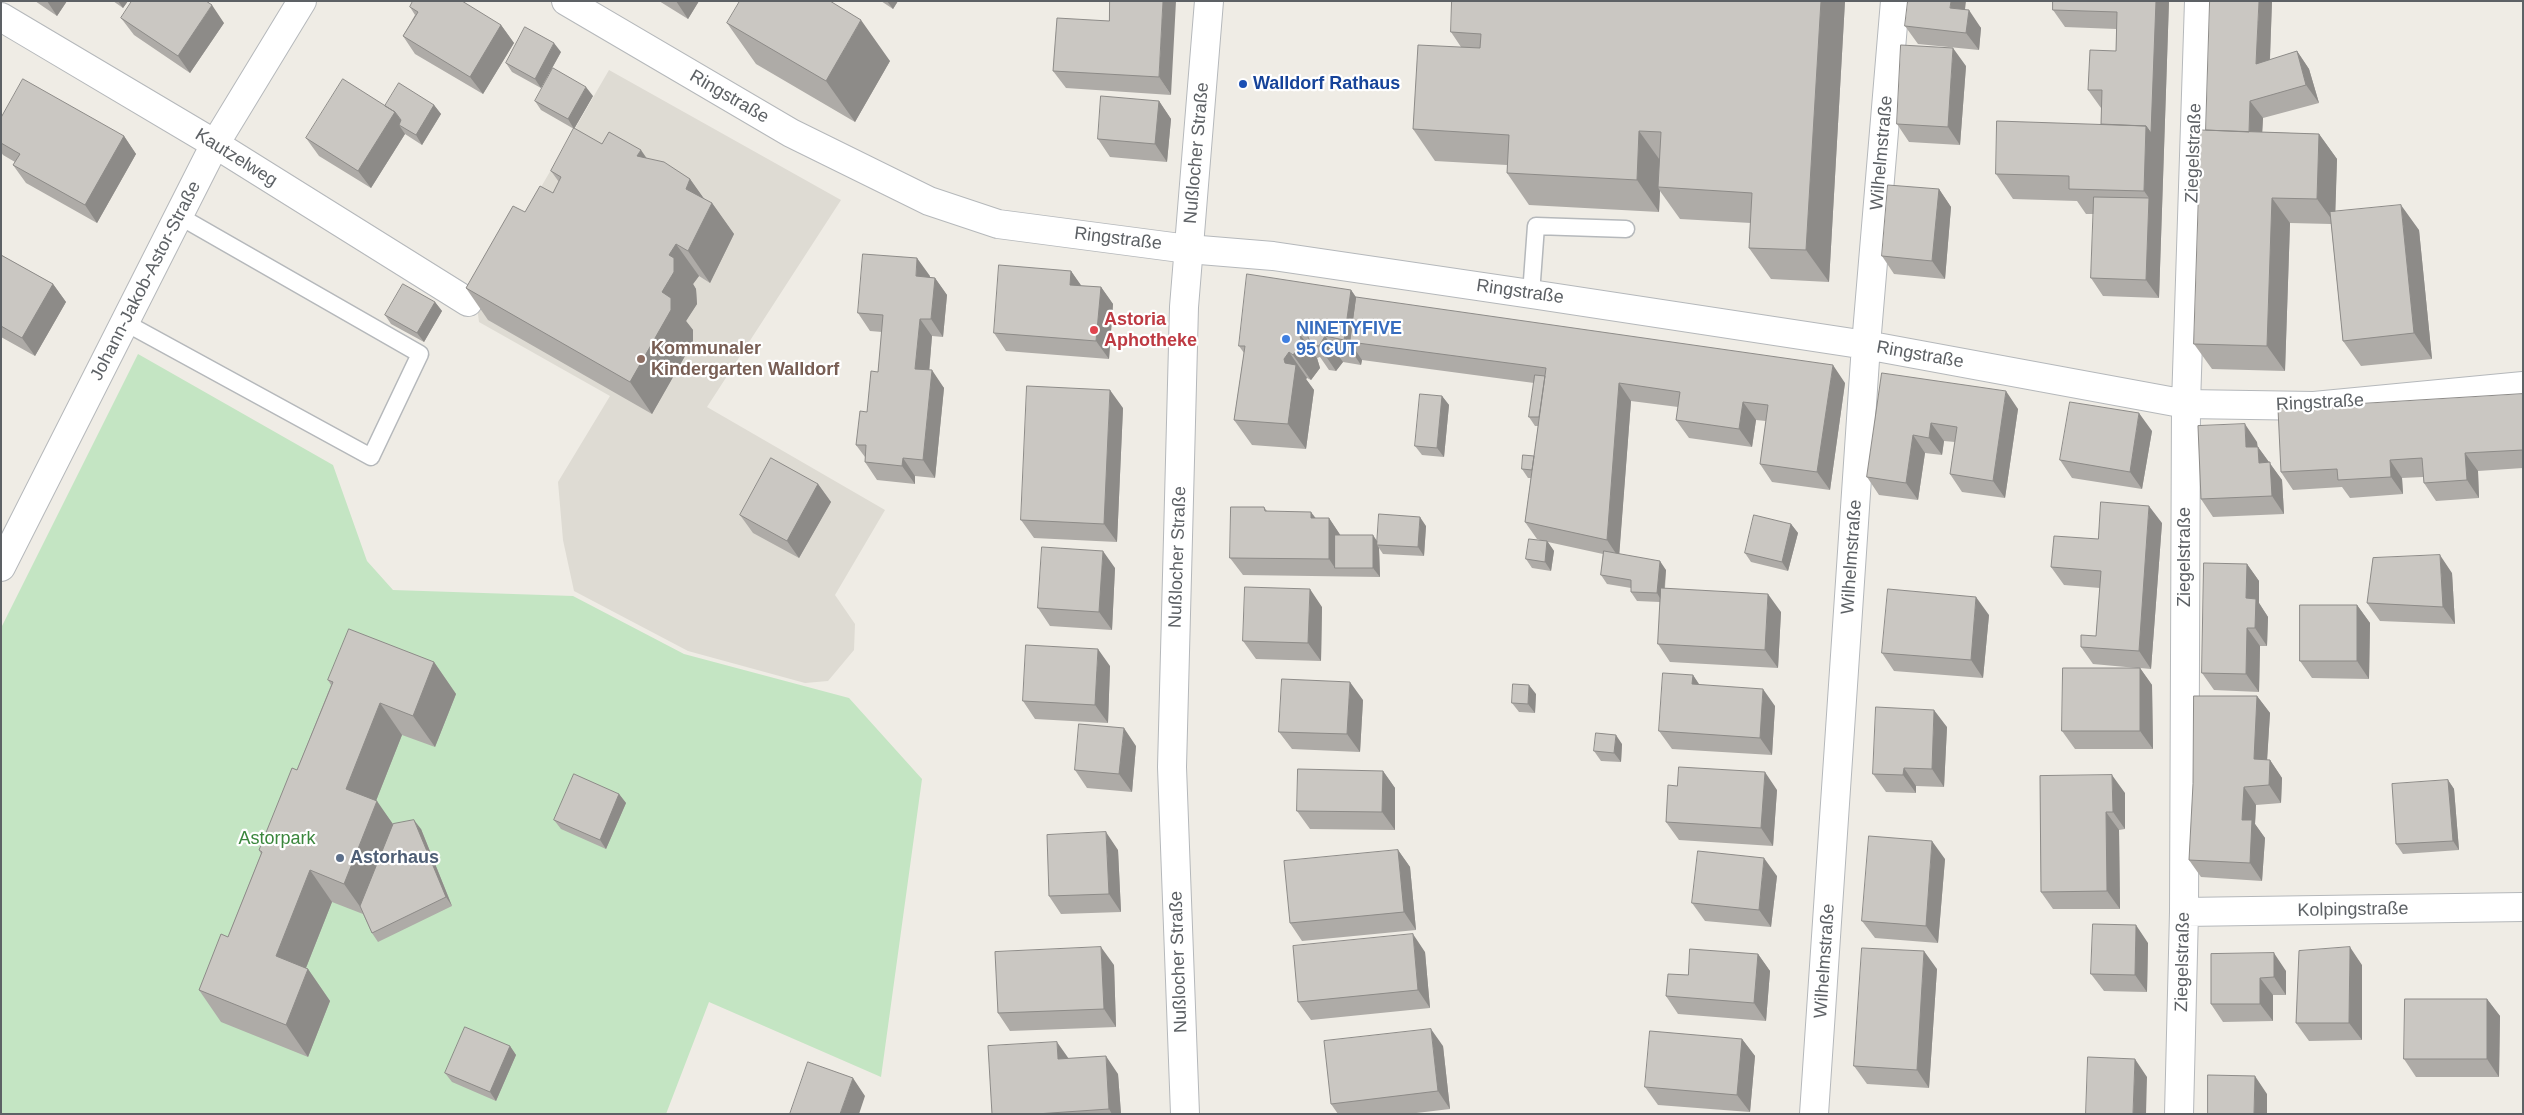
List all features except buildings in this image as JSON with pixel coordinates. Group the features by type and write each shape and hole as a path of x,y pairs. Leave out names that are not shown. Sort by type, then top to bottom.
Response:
{"street":[{"name":"Johann-Jakob-Astor-Straße","path":"1,567 215,144 302,1"},
{"name":"Ringstraße","path":"566,1 791,133 929,201 998,224 1188,249 1273,256 1531,294 1866,345 2186,404 2314,406 2523,386"},
{"name":"Nußlocher Straße","path":"1185,1114 1172,768 1188,249 1209,1"},
{"name":"Wilhelmstraße","path":"1814,1114 1866,345 1895,1"},
{"name":"Ziegelstraße","path":"2180,1114 2184,912 2186,404 2199,1"},
{"name":"Kautzelweg","path":"1,18 215,144 468,302"},
{"name":"Kolpingstraße","path":"2184,912 2523,907"}],"lane":[{"path":"124,322 371,457 420,354 179,216"},
{"path":"1531,294 1536,226 1626,229"}],"shaded area":[{"name":"Kommunaler Kindergarten Walldorf","path":"609,70 841,200 707,407 885,510 835,595 855,624 854,650 828,681 805,683 688,651 574,591 563,540 558,482 610,396 479,322 476,299"}],"green space":[{"name":"Astorpark","path":"138,354 333,465 367,561 393,590 573,596 684,654 849,698 922,779 881,1077 709,1002 666,1114 1,1114 1,628"}],"place":[{"name":"Walldorf Rathaus","path":"1243,84"},
{"name":"Astoria Aphotheke","path":"1094,330"},
{"name":"NINETYFIVE 95 CUT","path":"1286,339"},
{"name":"Kommunaler Kindergarten Walldorf","path":"641,359"},
{"name":"Astorhaus","path":"340,858"}]}
